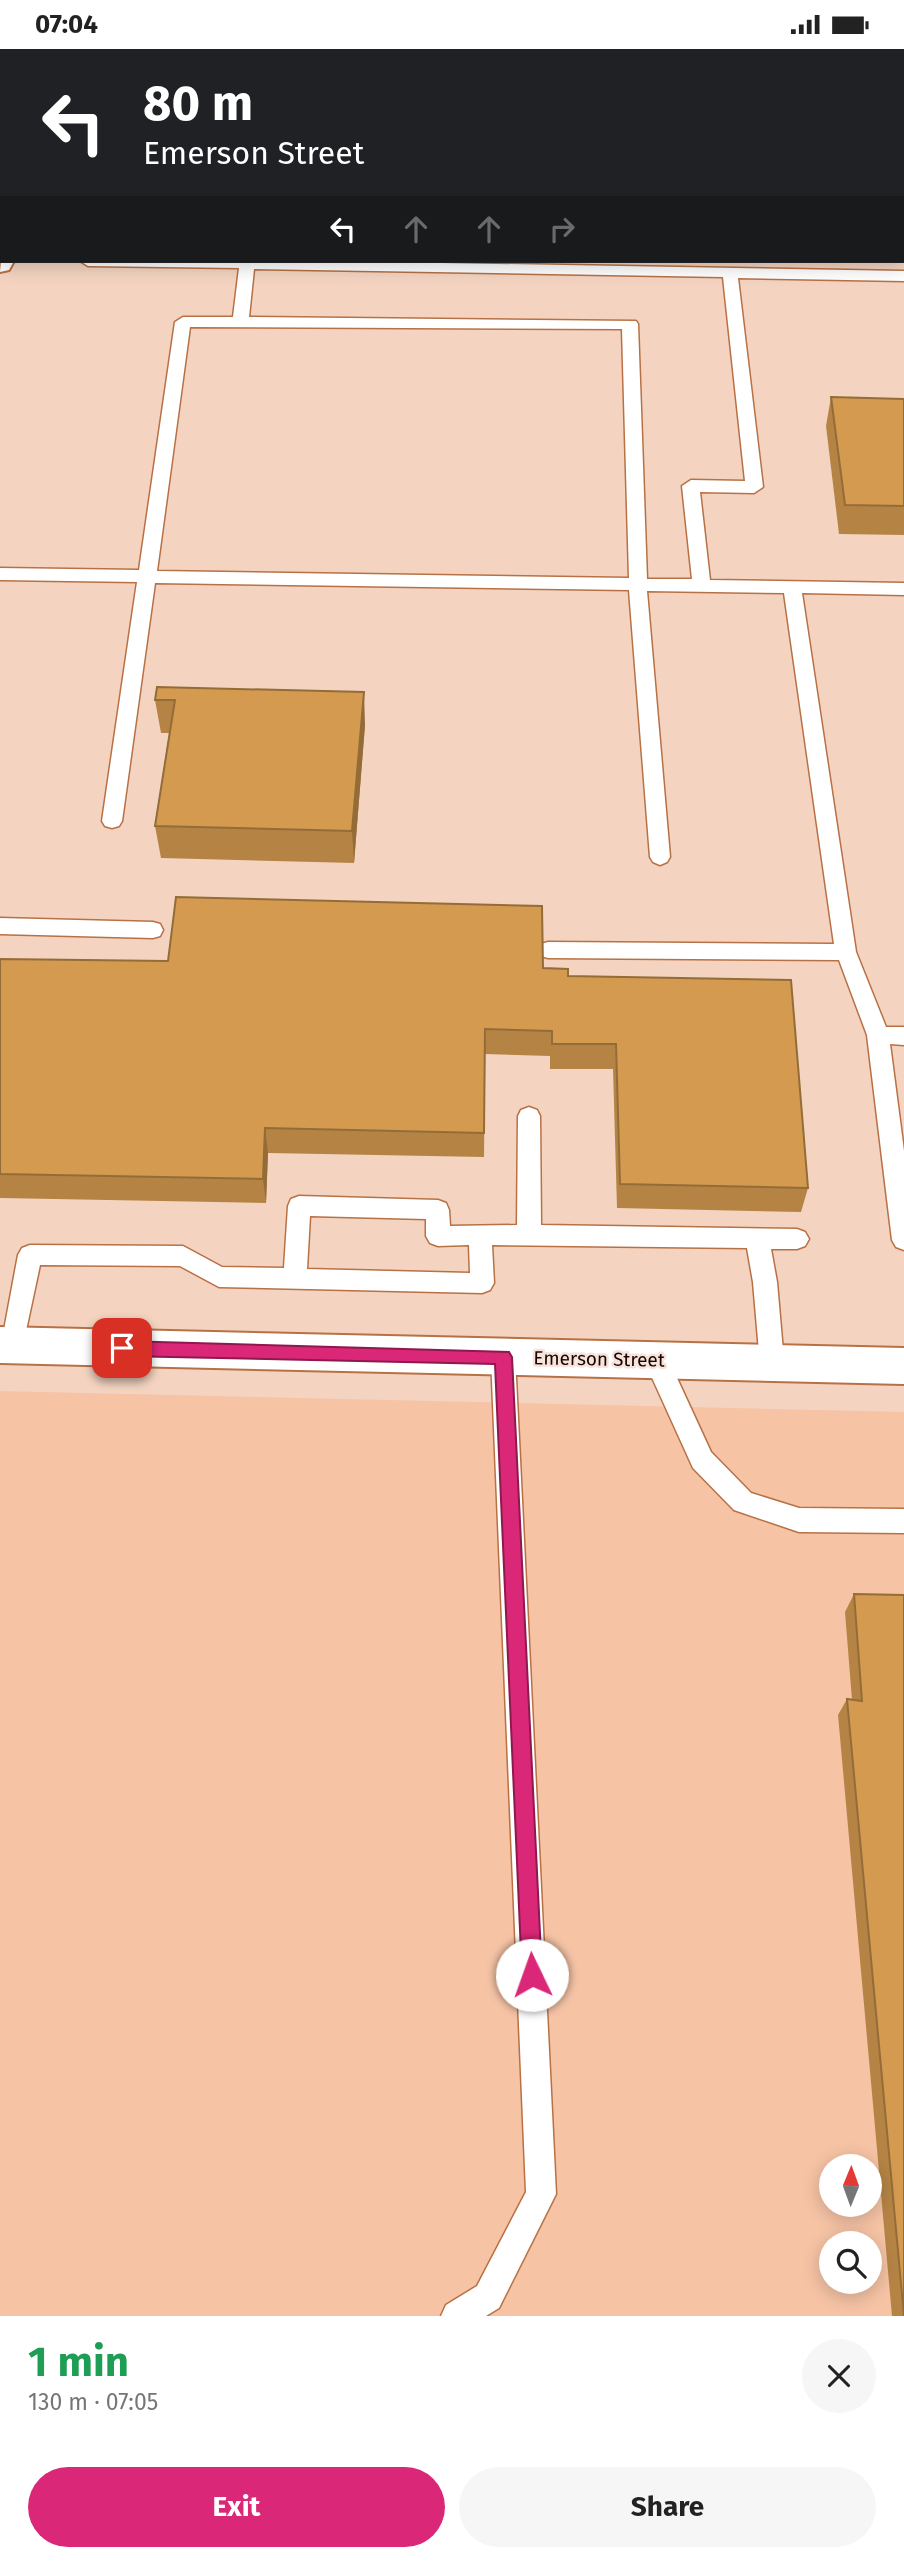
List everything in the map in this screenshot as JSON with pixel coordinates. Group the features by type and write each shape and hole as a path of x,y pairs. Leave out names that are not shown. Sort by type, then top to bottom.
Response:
{"street":[{"name":"Emerson Street","path":"6,1346 904,1366"}],"lane":[{"path":"240,322 254,263 730,273 861,268 904,276"},
{"path":"702,587 691,486 754,487 730,273"},
{"path":"112,821 183,322 629,324 638,586 660,857"},
{"path":"0,574 904,589"},
{"path":"792,589 846,952 877,1035 904,1240"},
{"path":"0,926 153,930"},
{"path":"548,950 846,952"},
{"path":"877,1035 904,1036"},
{"path":"529,1116 529,1235"},
{"path":"295,1278 299,1206 438,1210 438,1236 797,1239"},
{"path":"6,1346 30,1255 183,1256 219,1277 482,1283 480,1235"},
{"path":"757,1238 765,1282 772,1363"},
{"path":"457,2316 488,2297 541,2194 503,1357"},
{"path":"656,1360 702,1460 743,1502 799,1520 904,1521"}],"shaded area":[{"path":"0,1391 904,1412 904,2316 0,2316"}],"building":[{"path":"831,397 904,399 904,506 845,505"},
{"path":"157,687 364,692 352,831 155,826 175,700 155,700"},
{"path":"176,897 542,906 543,968 568,969 568,976 791,980 808,1188 620,1184 616,1044 552,1044 552,1031 485,1029 484,1133 265,1128 263,1179 0,1174 0,959 168,961"},
{"path":"854,1594 904,1595 904,2316 847,1699 862,1701"}],"route":[{"path":"122,1348 503,1357 511,1482 532,1975"}]}
